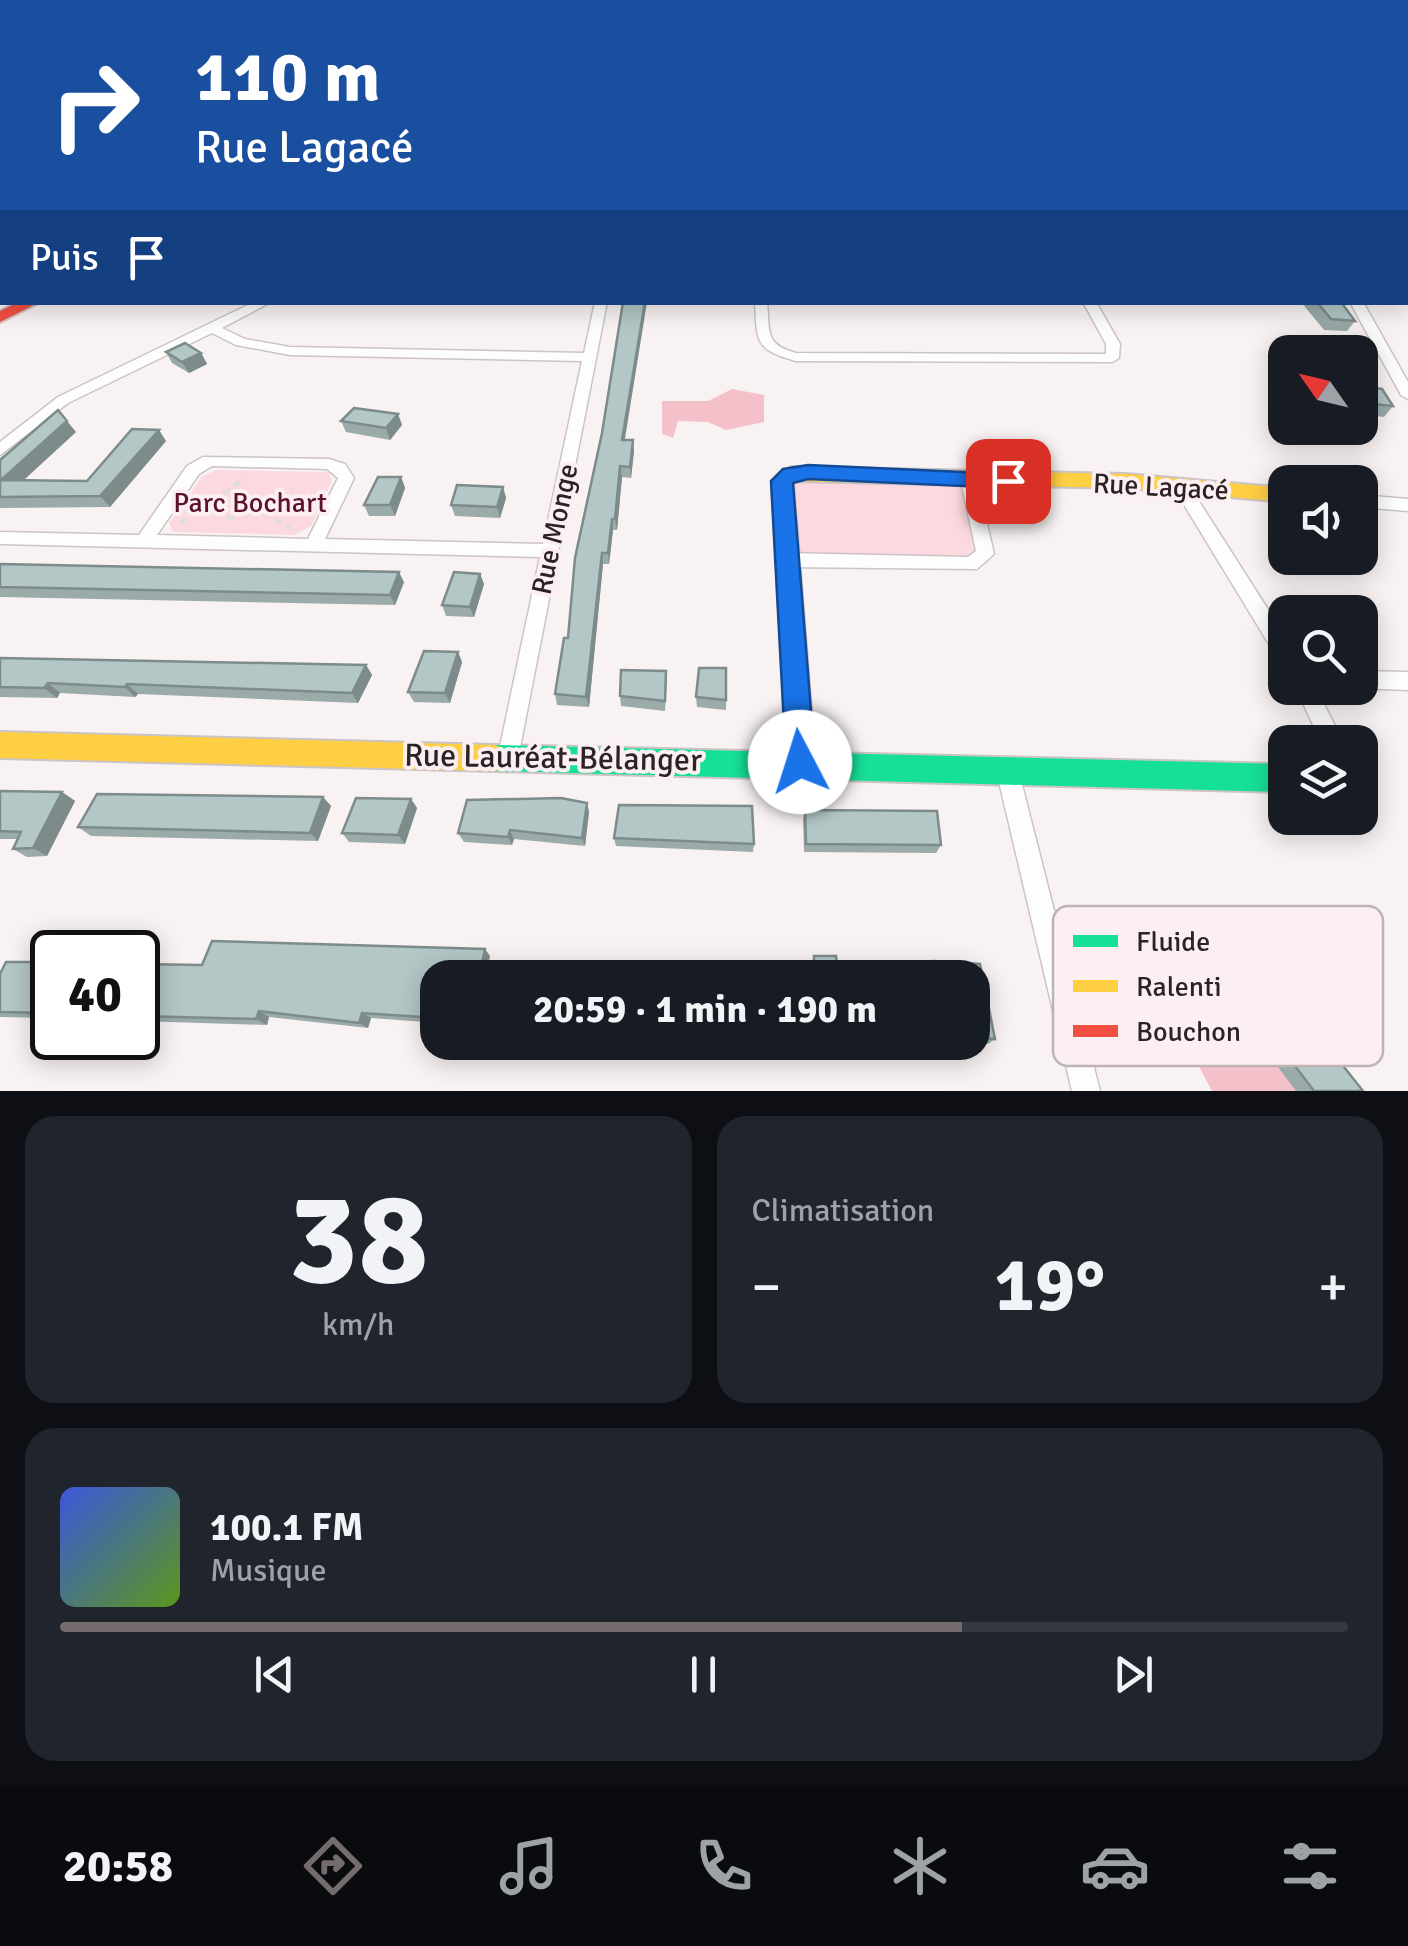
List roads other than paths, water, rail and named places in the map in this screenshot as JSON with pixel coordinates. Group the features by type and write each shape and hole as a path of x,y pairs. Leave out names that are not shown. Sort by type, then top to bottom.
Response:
{"street":[{"path":"0,317 26,305"},
{"path":"0,450 63,400 259,305"},
{"name":"Rue Monge","path":"509,756 601,305"},
{"path":"762,305 764,340 774,351 796,357 1112,358 1113,344 1092,305"},
{"path":"1358,305 1408,395"},
{"path":"213,328 241,342 290,351 590,358"},
{"path":"148,541 193,470 209,461 328,464 339,468 346,478 313,546"},
{"name":"Rue Lagacé","path":"800,762 784,560 782,481 790,474 1180,485 1268,493"},
{"path":"784,560 971,564 985,554 968,481"},
{"path":"1180,485 1268,626"},
{"path":"1378,503 1408,505"},
{"path":"0,538 549,551"},
{"path":"1378,681 1408,682"},
{"name":"Rue Lauréat-Bélanger","path":"0,745 800,762 1268,777"},
{"path":"1006,769 1053,958"},
{"path":"1080,1066 1086,1091"}],"park label":[{"name":"Parc Bochart","path":"250,502"}]}
